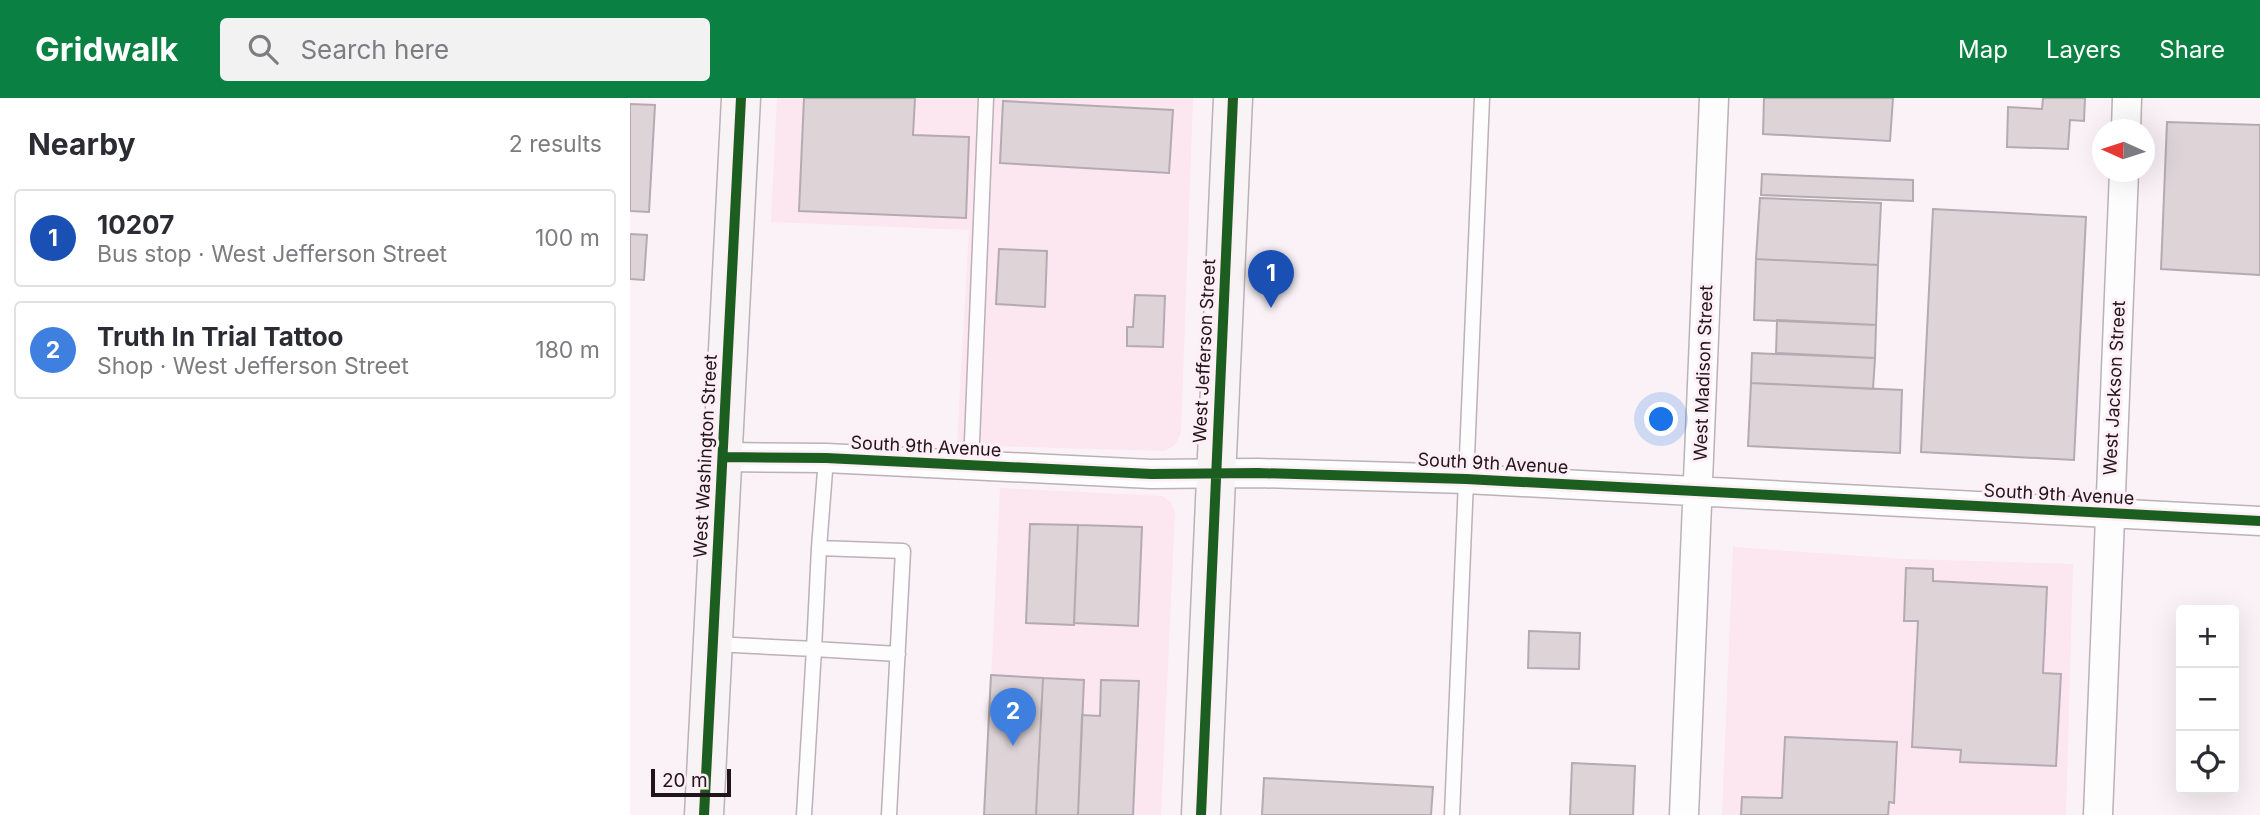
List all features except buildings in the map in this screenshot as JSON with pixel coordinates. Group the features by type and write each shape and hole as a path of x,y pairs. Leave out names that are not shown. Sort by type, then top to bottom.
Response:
{"main road":[{"name":"West Washington Street","path":"704,815 741,98"},
{"name":"West Jefferson Street","path":"1201,815 1233,98"}],"street":[{"name":"West Madison Street","path":"1684,815 1714,98"},
{"path":"2126,119 2127,98"},
{"name":"West Jackson Street","path":"2098,815 2124,182"},
{"name":"South 9th Avenue","path":"723,457 826,458 1151,474 1466,478 2109,515 2260,521"}],"lane":[{"path":"971,466 986,98"},
{"path":"1452,815 1482,98"},
{"path":"804,815 826,458"},
{"path":"819,548 904,551 889,815"},
{"path":"713,644 898,654"}],"shaded area":[{"path":"777,98 1193,98 1181,433 1175,445 1165,451 957,445 969,230 771,222"},
{"path":"1000,488 1162,496 1171,502 1175,512 1161,815 985,815"},
{"path":"1733,547 1905,559 2073,564 2066,815 1722,815"}],"cycle path":[{"path":"704,815 741,98"},
{"path":"1201,815 1233,98"},
{"path":"723,457 826,458 1151,474 1258,473 1466,479 2260,521"}],"place":[{"name":"10207","path":"1271,308"},
{"name":"Truth In Trial Tattoo","path":"1013,746"}]}
